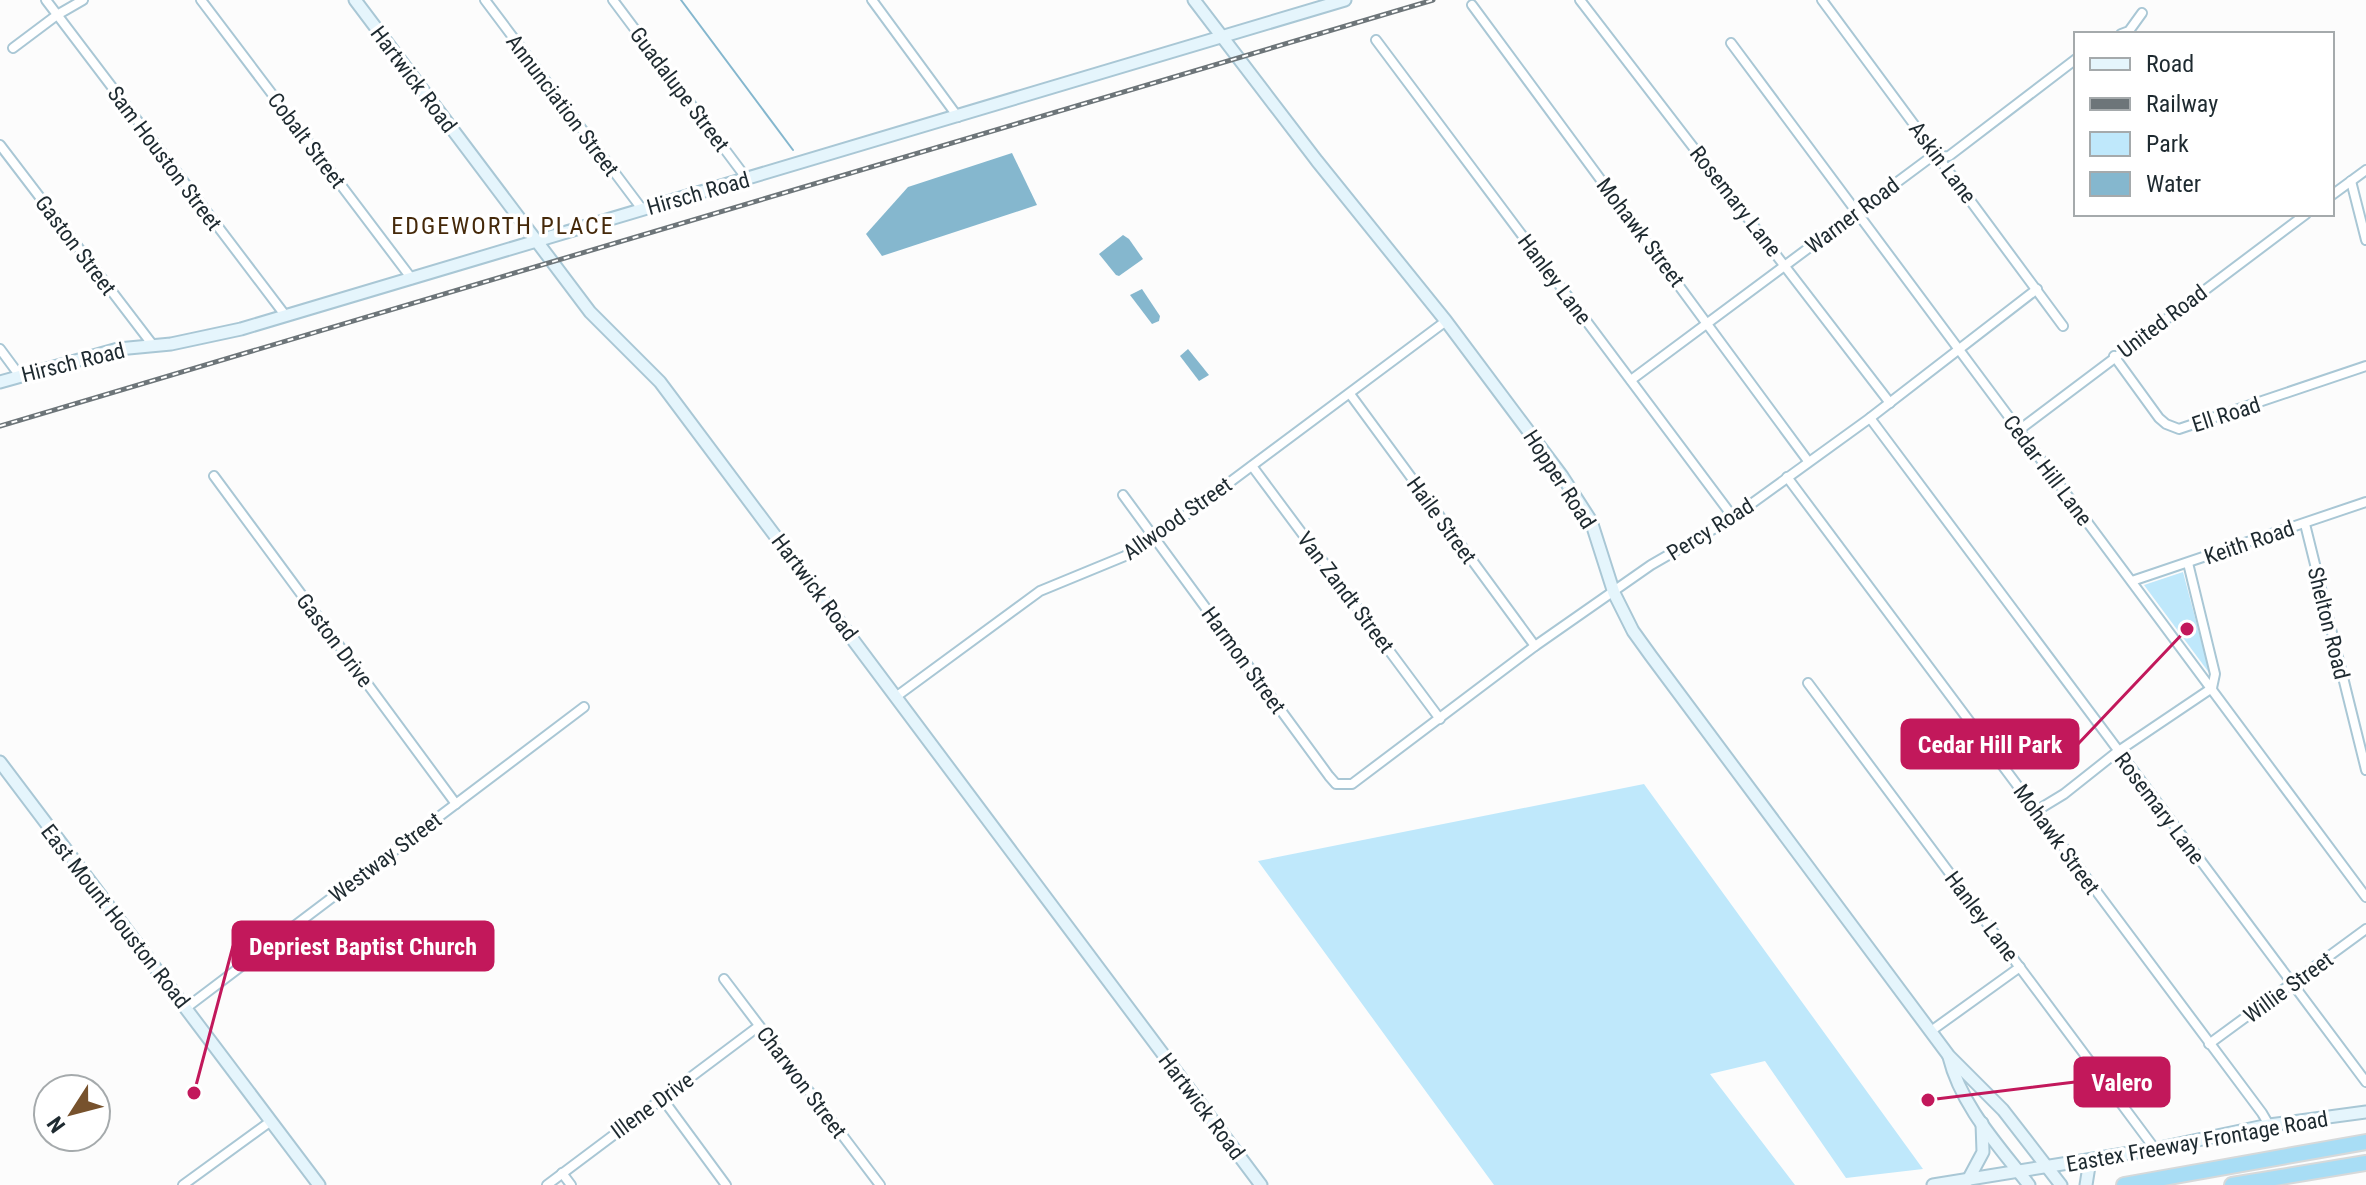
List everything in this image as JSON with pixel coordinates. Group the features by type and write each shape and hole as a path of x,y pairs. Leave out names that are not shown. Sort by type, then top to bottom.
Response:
{"highway":[{"path":"2124,1185 2366,1142"},
{"path":"2232,1185 2366,1163"}],"main road":[{"name":"Hartwick Road","path":"355,0 590,312 660,382 1261,1185"},
{"name":"Hopper Road","path":"1194,0 1333,181 1446,321 1577,498 1598,538 1614,593 1633,631 1651,656 1949,1056 2003,1110 2061,1185"},
{"name":"Hirsch Road","path":"0,382 106,352 202,338 412,279 1345,0"},
{"name":"East Mount Houston Road","path":"0,762 319,1185"},
{"name":"Hopper Road","path":"1949,1056 1965,1099 2029,1185"},
{"name":"Eastex Freeway Frontage Road","path":"1933,1185 2155,1149 2269,1125 2366,1112"},
{"path":"1968,1180 1983,1152 1982,1122"},
{"path":"2086,1185 2090,1160"},
{"path":"1984,1177 2001,1185"}],"street":[{"name":"Sam Houston Street","path":"46,0 285,315"},
{"path":"13,48 83,0"},
{"name":"Cobalt Street","path":"201,0 412,279"},
{"name":"Annunciation Street","path":"485,0 642,209"},
{"name":"Guadalupe Street","path":"613,0 747,179"},
{"path":"872,0 958,117"},
{"name":"Rosemary Lane","path":"1580,0 1890,403"},
{"name":"Askin Lane","path":"1822,0 2063,326"},
{"name":"Mohawk Street","path":"1472,5 1808,461"},
{"path":"2126,32 2142,13"},
{"name":"Hanley Lane","path":"1376,40 1733,517"},
{"name":"Cedar Hill Lane","path":"1731,43 2366,897"},
{"name":"Warner Road","path":"1631,380 1931,157 1949,156 2074,61"},
{"name":"Gaston Street","path":"0,145 152,344"},
{"path":"2334,194 2366,170"},
{"path":"2351,181 2366,240"},
{"name":"United Road","path":"2019,430 2303,216"},
{"name":"Percy Road","path":"1379,765 1535,646 1651,565 1733,517 1870,418 2037,289"},
{"name":"Allwood Street","path":"897,696 1040,591 1125,556 1155,538 1446,321"},
{"path":"0,349 20,376"},
{"name":"Ell Road","path":"2114,356 2159,418 2179,429 2366,366"},
{"name":"Haile Street","path":"1350,394 1535,646"},
{"name":"Rosemary Lane","path":"1870,418 2366,1082"},
{"name":"Van Zandt Street","path":"1252,466 1440,719"},
{"name":"Gaston Drive","path":"214,476 456,804"},
{"name":"Mohawk Street","path":"1787,477 2269,1125"},
{"name":"Harmon Street","path":"1123,495 1336,784 1352,784 1379,765"},
{"name":"Keith Road","path":"2132,581 2366,502"},
{"name":"Shelton Road","path":"2305,524 2366,770"},
{"path":"2036,811 2212,688 2215,674 2188,563"},
{"name":"Hanley Lane","path":"1808,683 2155,1149"},
{"name":"Westway Street","path":"186,1008 584,707"},
{"name":"Willie Street","path":"2209,1044 2366,929"},
{"path":"1931,1031 2020,967"},
{"name":"Charwon Street","path":"724,979 880,1185"},
{"name":"Illene Drive","path":"547,1185 759,1026"},
{"path":"662,1098 726,1185"},
{"path":"183,1185 271,1121"},
{"path":"562,1173 571,1185"}],"green space":[{"path":"2183,572 2210,674 2144,585"},
{"path":"1644,784 1923,1169 1846,1178 1765,1061 1710,1074 1795,1185 1494,1185 1258,861"}],"water":[{"path":"1012,153 1037,205 882,256 866,234 908,187"},
{"path":"1123,235 1143,259 1119,276 1099,254"},
{"path":"1142,289 1160,316 1159,321 1152,324 1130,295"},
{"path":"1188,349 1209,375 1199,381 1180,356"}],"waterway":[{"path":"681,0 793,150"}],"railway":[{"path":"0,426 1433,0"}],"place":[{"name":"Cedar Hill Park","path":"2187,629"},
{"name":"Depriest Baptist Church","path":"194,1093"},
{"name":"Valero","path":"1928,1100"}],"district":[{"name":"EDGEWORTH PLACE","path":"503,226"}]}
